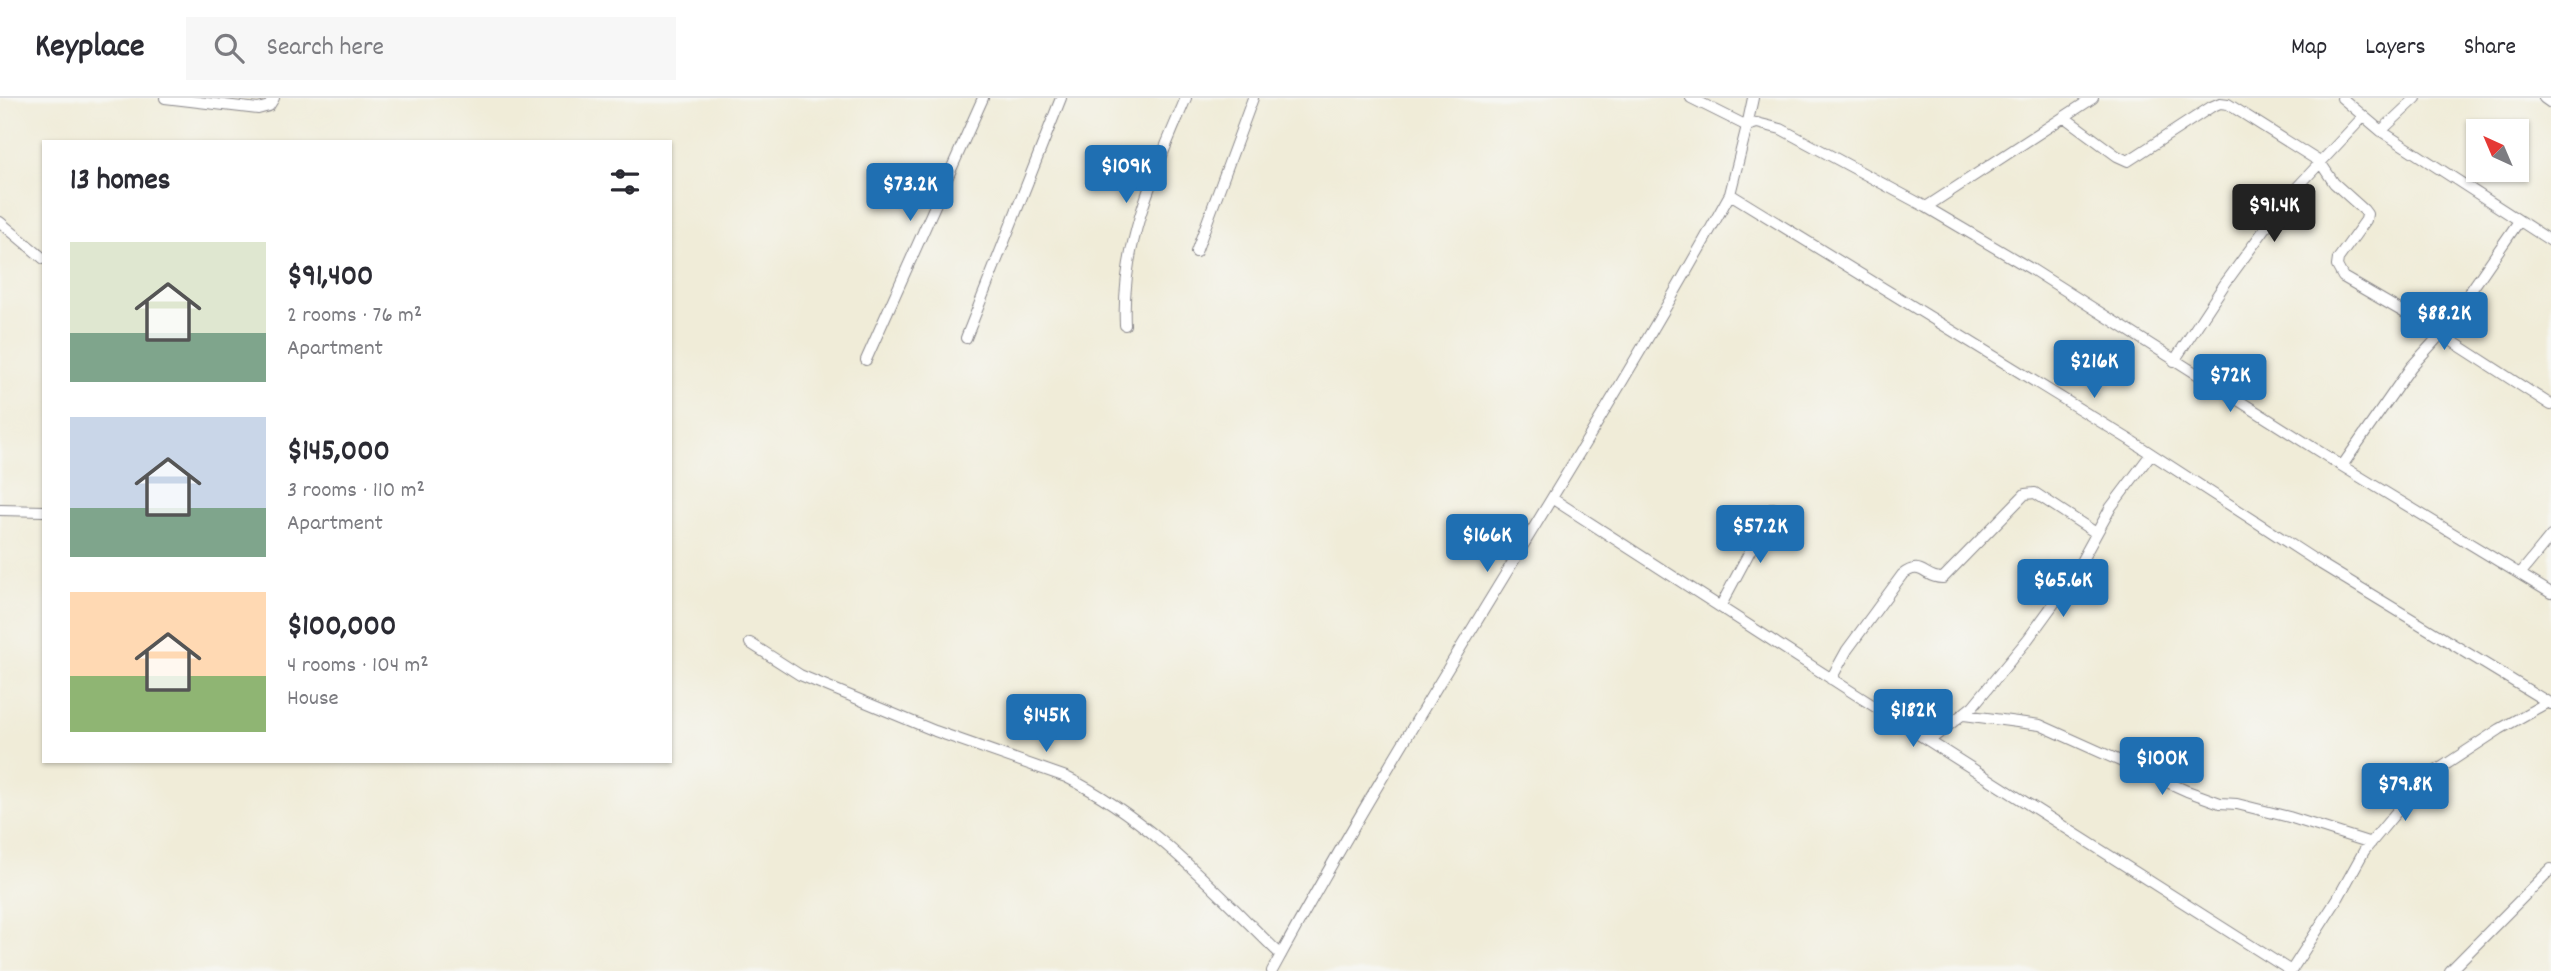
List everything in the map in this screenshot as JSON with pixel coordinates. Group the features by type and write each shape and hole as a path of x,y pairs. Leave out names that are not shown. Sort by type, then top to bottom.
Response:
{"street":[{"path":"165,98 258,108 269,106 274,98"},
{"path":"866,360 983,98"},
{"path":"966,338 1061,98"},
{"path":"1125,325 1126,280 1136,229 1143,203 1186,98"},
{"path":"1196,252 1252,98"},
{"path":"1691,98 1747,126 1757,123 1781,129 1926,207 2033,270 2342,466 2551,593"},
{"path":"1272,971 1434,691 1666,311 1730,194 1753,98"},
{"path":"1926,207 2093,98"},
{"path":"2342,98 2381,131 2551,240"},
{"path":"2381,131 2416,98"},
{"path":"2544,98 2551,103"},
{"path":"2064,117 2117,156 2128,161 2211,107 2223,103 2320,162 2334,183 2367,214 2361,228 2338,259 2337,266 2343,277 2441,334 2551,405"},
{"path":"2174,361 2224,285 2289,196 2363,117"},
{"path":"1730,194 2151,454 2321,564 2549,703"},
{"path":"2342,466 2411,367 2441,334 2518,221"},
{"path":"0,222 42,256"},
{"path":"1929,741 1964,715 1987,690 2057,601 2112,507 2151,454"},
{"path":"1831,679 1847,650 1902,575 1914,568 1935,578 1943,578 2025,494 2035,493 2096,533"},
{"path":"1553,499 2291,971 2371,843 2395,811 2436,771 2500,729 2549,703"},
{"path":"1720,607 1773,508"},
{"path":"0,510 42,510"},
{"path":"2520,574 2551,536"},
{"path":"750,643 800,675 935,731 1084,785 1141,825 1188,865 1281,955"},
{"path":"1964,715 2040,725 2187,791 2220,803 2237,804 2289,817 2371,843"},
{"path":"2450,971 2551,869"}]}
